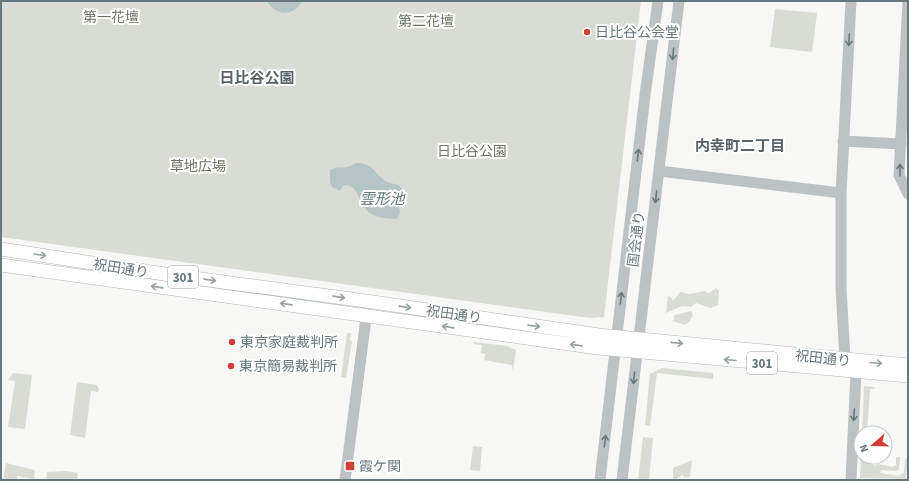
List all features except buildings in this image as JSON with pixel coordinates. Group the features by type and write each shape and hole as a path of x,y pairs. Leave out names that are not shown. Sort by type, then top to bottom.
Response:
{"main road":[{"name":"祝田通り","path":"1,249 171,275 366,301 616,343"},
{"name":"祝田通り","path":"1,265 366,315 616,343 850,365 908,376"},
{"name":"祝田通り","path":"850,365 908,365"}],"street":[{"name":"国会通り","path":"600,480 645,95 658,1"},
{"name":"国会通り","path":"622,480 679,1"},
{"path":"851,1 841,193 841,288 850,365 851,480"},
{"path":"908,1 906,82 899,175 908,194"},
{"path":"843,141 901,144"},
{"path":"659,171 841,193"},
{"path":"345,480 366,315 366,301"}],"green space":[{"name":"日比谷公園","path":"1,1 641,1 604,317 590,318 1,237"},
{"path":"775,9 817,13 812,52 770,47"},
{"path":"716,288 719,291 718,305 711,308 696,303 691,307 682,306 666,313 668,296 671,297 673,301 680,292 690,294 704,291 709,293"},
{"path":"691,311 693,315 689,322 685,325 672,321 675,319 673,317 675,315"},
{"path":"347,333 351,333 350,340 352,341 346,378 341,377"},
{"path":"474,342 507,346 516,350 513,371 512,365 484,360 485,354 481,353 482,345 473,344"},
{"path":"662,368 713,373 713,379 657,373 650,426 645,425 650,374"},
{"path":"13,373 32,375 25,429 8,427 15,381 8,380"},
{"path":"77,382 97,385 99,389 98,392 91,391 85,438 70,435"},
{"path":"864,386 874,387 875,389 870,389 868,425 862,425"},
{"path":"643,437 653,438 649,480 638,480"},
{"path":"473,446 482,447 480,471 470,470"},
{"path":"908,456 906,479 860,478 861,465 882,465 893,467 896,465 896,457 900,457 899,469 897,471 881,470 880,473 898,476 904,473 905,460"},
{"path":"692,460 690,477 683,477 683,475 677,478 677,480 673,480 673,468"},
{"path":"6,463 35,470 34,479 17,476 17,480 3,480"},
{"path":"66,471 78,473 77,480 46,480 47,472"}],"water":[{"path":"267,1 302,1 294,10 284,13 275,10"},
{"name":"雲形池","path":"355,163 369,166 387,182 402,188 403,197 399,206 400,213 397,219 380,217 370,213 363,205 355,190 348,185 343,186 340,191 332,187 330,182 330,170 334,168 344,168"}],"place":[{"name":"日比谷公会堂","path":"587,32"},
{"name":"東京家庭裁判所","path":"232,342"},
{"name":"東京簡易裁判所","path":"231,366"},
{"name":"霞ケ関","path":"350,466"}],"district":[{"name":"日比谷公園","path":"257,78"},
{"name":"内幸町二丁目","path":"740,146"}],"park label":[{"name":"第一花壇","path":"111,17"},
{"name":"第二花壇","path":"426,21"},
{"name":"草地広場","path":"198,166"}]}
